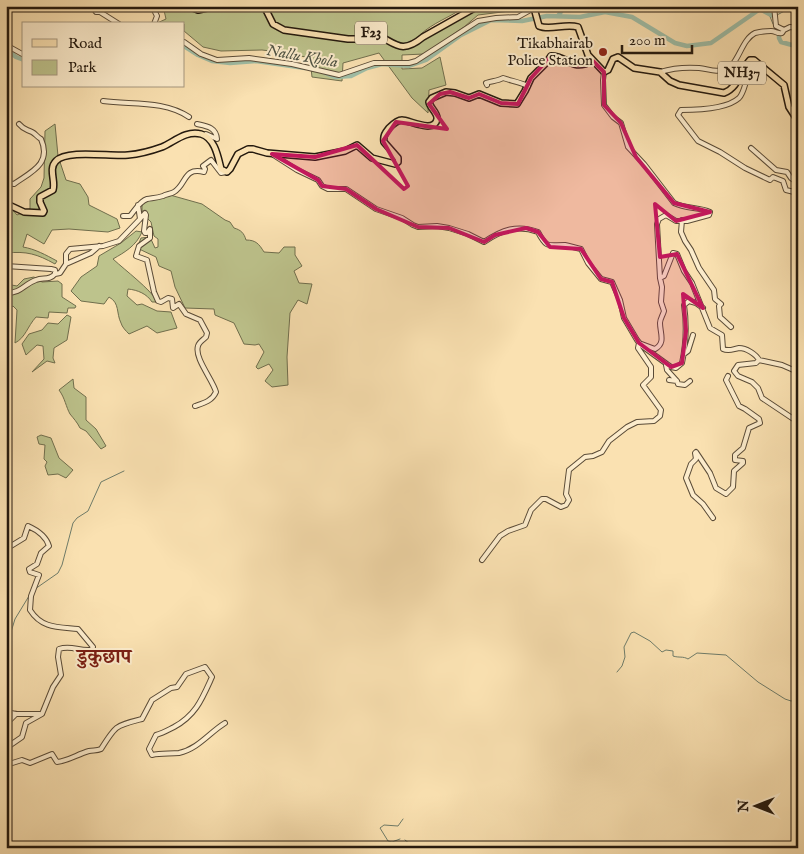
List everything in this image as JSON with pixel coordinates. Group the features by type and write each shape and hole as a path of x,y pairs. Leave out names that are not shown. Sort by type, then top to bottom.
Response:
{"main road":[{"path":"188,6 198,10 216,6"},
{"name":"F23","path":"264,6 273,24 284,30 348,40 362,39 372,33 390,43 406,46 415,43 478,6"},
{"path":"543,6 534,8 539,26 544,28 568,25 578,27 588,55 604,72"},
{"path":"6,206 28,212 43,213 40,197 53,190 52,170 55,162 60,158 80,155 114,154 124,156 138,154 163,146 189,133 201,134 209,139 217,152 222,168 227,172 242,150 253,149 272,154 315,158 346,151 357,145 372,158 396,164 398,158 385,145 383,140 385,134 396,122 401,120 428,126 434,125 437,117 429,104 432,98 450,92 469,98 479,94 501,103 514,104 520,101 531,78 551,56 578,65 584,65 593,61"},
{"name":"NH37","path":"604,72 608,70 615,57 634,68 660,72 673,83 679,85 724,93 735,86 749,62 753,60 784,84 789,107 798,121"}],"street":[{"path":"92,6 96,12 100,12"},
{"path":"97,6 100,12 111,22"},
{"path":"152,6 156,13 157,19 155,22"},
{"path":"543,6 547,8 552,6"},
{"path":"774,6 776,26 784,30"},
{"path":"185,43 202,54 217,60 249,58 292,64 339,75 374,63 410,63 416,61 478,21 518,17 534,8"},
{"path":"660,72 679,68 700,68 716,72 724,70 734,64 740,50 755,33 771,31 778,34 790,27 798,28"},
{"path":"6,45 22,54"},
{"path":"756,62 738,99 728,104 706,109 681,110 678,115 698,141 756,174 770,180 773,177 783,181 786,190 798,193"},
{"path":"604,72 604,105 622,123 628,147 644,164 674,203 710,212 709,215 687,221 676,221 666,215 659,219 657,224 664,311 660,320 662,340 660,347 655,349 639,343"},
{"path":"486,85 491,80 499,81 503,78 528,86"},
{"path":"103,101 119,101 172,108 189,117"},
{"path":"6,183 14,184 34,172 45,151 41,139 32,132 24,130 19,124"},
{"path":"197,124 208,126 216,134 217,139 201,134"},
{"path":"751,148 776,170 787,172 798,183"},
{"path":"272,154 281,161 318,180 322,186 328,189 346,189 376,209 402,218 417,227 437,226 449,228 484,242 495,235 515,228 526,228 538,232 543,242 550,247 566,245 582,249 588,263 600,279 612,282 620,300 624,318 639,343 665,364 676,368 682,363 684,354 686,320 684,305 689,301 703,308"},
{"path":"123,216 130,216 138,205 146,199 158,198 174,192 191,172 197,170 204,172 203,166 211,160 221,173 227,172"},
{"path":"138,205 140,219"},
{"path":"66,264 66,254 70,249 99,246 119,241 146,215 144,231 147,233 150,230 150,238 139,246 136,256 147,260 154,292 158,301 161,302 168,298 172,299 173,308 179,304 186,314 200,320 207,332 206,338 199,343 197,348 200,360 216,392 214,397 195,406"},
{"path":"682,220 681,232 685,241 691,250 698,268 714,290 715,298 721,304 719,306 720,317 731,327"},
{"path":"6,294 17,292 35,280 50,278 60,273 66,264 91,253 99,246"},
{"path":"660,278 664,276 673,254 677,254 703,308 710,328 722,334 723,349 727,351 741,348 756,354 760,360 782,365 798,372"},
{"path":"6,266 51,269 55,270 55,274"},
{"path":"684,354 688,351 693,335"},
{"path":"482,560 500,536 525,525 531,510 542,499 546,499 561,507 566,505 569,500 566,494 569,470 580,460 602,452 609,442 627,427 637,422 654,421 660,416 661,410 643,384 651,377 650,366 638,348 639,343"},
{"path":"713,518 703,504 693,495 686,478 691,464 696,459 696,452 710,473 716,488 726,494 734,486 734,471 743,463 743,461 735,460 735,455 743,448 749,428 760,423 760,419 739,406 726,380 727,375 738,366 756,363 760,360"},
{"path":"665,364 667,370 678,384 685,385 690,381"},
{"path":"738,366 734,371 738,376 752,382 758,388 762,398 798,422"},
{"path":"669,380 677,381"},
{"path":"6,549 24,538 28,526 39,531 48,542 48,547 41,553 37,564 29,569 30,572 39,575 29,607 34,617 49,626 78,629 92,647 91,650 79,650 70,646 59,650 58,660 61,675 53,687 40,717 26,723 22,737 6,748"},
{"path":"6,764 22,760 30,763 52,754 57,762 64,761 91,750 101,749 112,732 119,726 142,719 152,700 171,688 178,686 186,674 205,667 212,677 194,713 184,722 162,734 156,735 149,749 152,755 179,753 205,740 213,730 225,723"},
{"path":"6,712 38,715 42,713"},
{"path":"6,724 16,714"}],"highlighted area":[{"path":"551,56 578,65 593,61 604,72 604,105 621,123 636,157 674,203 710,212 676,221 655,204 660,257 677,254 703,308 683,294 686,331 682,363 671,367 639,343 624,318 612,282 601,279 581,249 550,247 538,232 526,228 495,235 484,242 449,228 418,227 376,209 346,189 322,186 318,180 272,154 315,157 357,145 404,189 408,186 383,141 396,122 447,129 429,104 440,94 450,92 469,98 479,94 501,103 518,104 531,78"}],"green space":[{"path":"163,6 466,6 430,27 420,35 422,37 476,6 519,6 518,10 478,15 464,27 424,54 402,55 402,69 422,68 440,57 446,85 429,90 428,113 412,98 379,53 343,63 342,81 312,77 310,58 262,50 221,51 203,47 185,32 185,22 159,22 166,19"},
{"path":"55,124 58,156 66,180 80,184 88,197 89,205 117,219 120,228 108,232 69,229 52,230 44,244 27,234 23,247 57,261 55,264 32,254 20,252 6,253 6,196 17,215 30,209 30,199 41,187 44,178 45,131"},
{"path":"170,195 202,204 230,222 234,228 242,232 246,240 257,243 264,252 279,253 284,247 295,247 295,255 302,266 294,271 299,283 312,284 307,304 298,300 290,313 287,357 288,385 272,387 265,381 273,370 269,364 258,369 256,367 264,352 259,344 244,344 234,323 215,315 214,309 185,308 175,287 171,271 159,266 156,257 137,248 141,238 150,237 155,248 158,247 158,239 154,236 151,222 147,218 147,212 142,211 142,201"},
{"path":"136,231 142,232 137,241 113,259 143,285 158,302 152,302 139,291 128,289 127,296 137,305 142,304 157,311 171,312 177,328 157,333 147,326 129,334 124,329 115,302 112,299 109,297 104,304 81,301 71,291 81,277 97,266 99,256 121,243"},
{"path":"34,277 42,282 58,281 62,284 62,297 76,306 75,308 68,308 67,313 49,312 48,318 36,317 22,338 15,343 17,310 13,306 9,308 6,315 6,284 17,286 24,279"},
{"path":"67,315 71,317 67,340 54,348 53,358 55,363 47,361 32,372 44,359 43,346 37,345 26,355 22,344 29,334 42,330 48,323 58,324"},
{"path":"73,379 74,388 86,397 86,420 96,429 106,446 101,449 86,431 80,428 70,414 59,390"},
{"path":"41,435 51,438 59,458 73,470 66,478 58,474 48,475 45,466 47,462 44,459 45,445 39,444 37,437"}],"waterway":[{"path":"558,16 565,6"},
{"path":"777,15 794,6"},
{"name":"Nallu Khola","path":"325,73 335,77 351,76 367,68 382,64 409,66 426,60 461,35 491,20 522,21 547,16 580,17 605,12 632,17 675,43 687,46 711,43 760,9 773,16"},
{"name":"Nallu Khola","path":"769,14 773,24"},
{"path":"774,27 779,31"},
{"path":"779,34 781,42 798,45"},
{"name":"Nallu Khola","path":"185,47 212,61 230,63 256,61 305,68"},
{"name":"Nallu Khola","path":"6,49 22,59"},
{"path":"35,589 58,573 62,565 73,523 88,511 101,482 124,471"},
{"path":"6,635 11,632 15,619 29,596"},
{"path":"617,672 622,666 625,657 624,647 631,633 634,632 650,641 662,652 666,650 673,651 673,656 675,657 688,659 697,653 726,655 758,682 785,699 791,701 798,700"},
{"path":"400,839 392,842 388,841 380,828 384,825 398,826 403,819"},
{"path":"405,840 410,844 410,848"}],"place":[{"name":"Tikabhairab Police Station","path":"603,52"}],"district":[{"name":"डुकुछाप","path":"104,657"}]}
